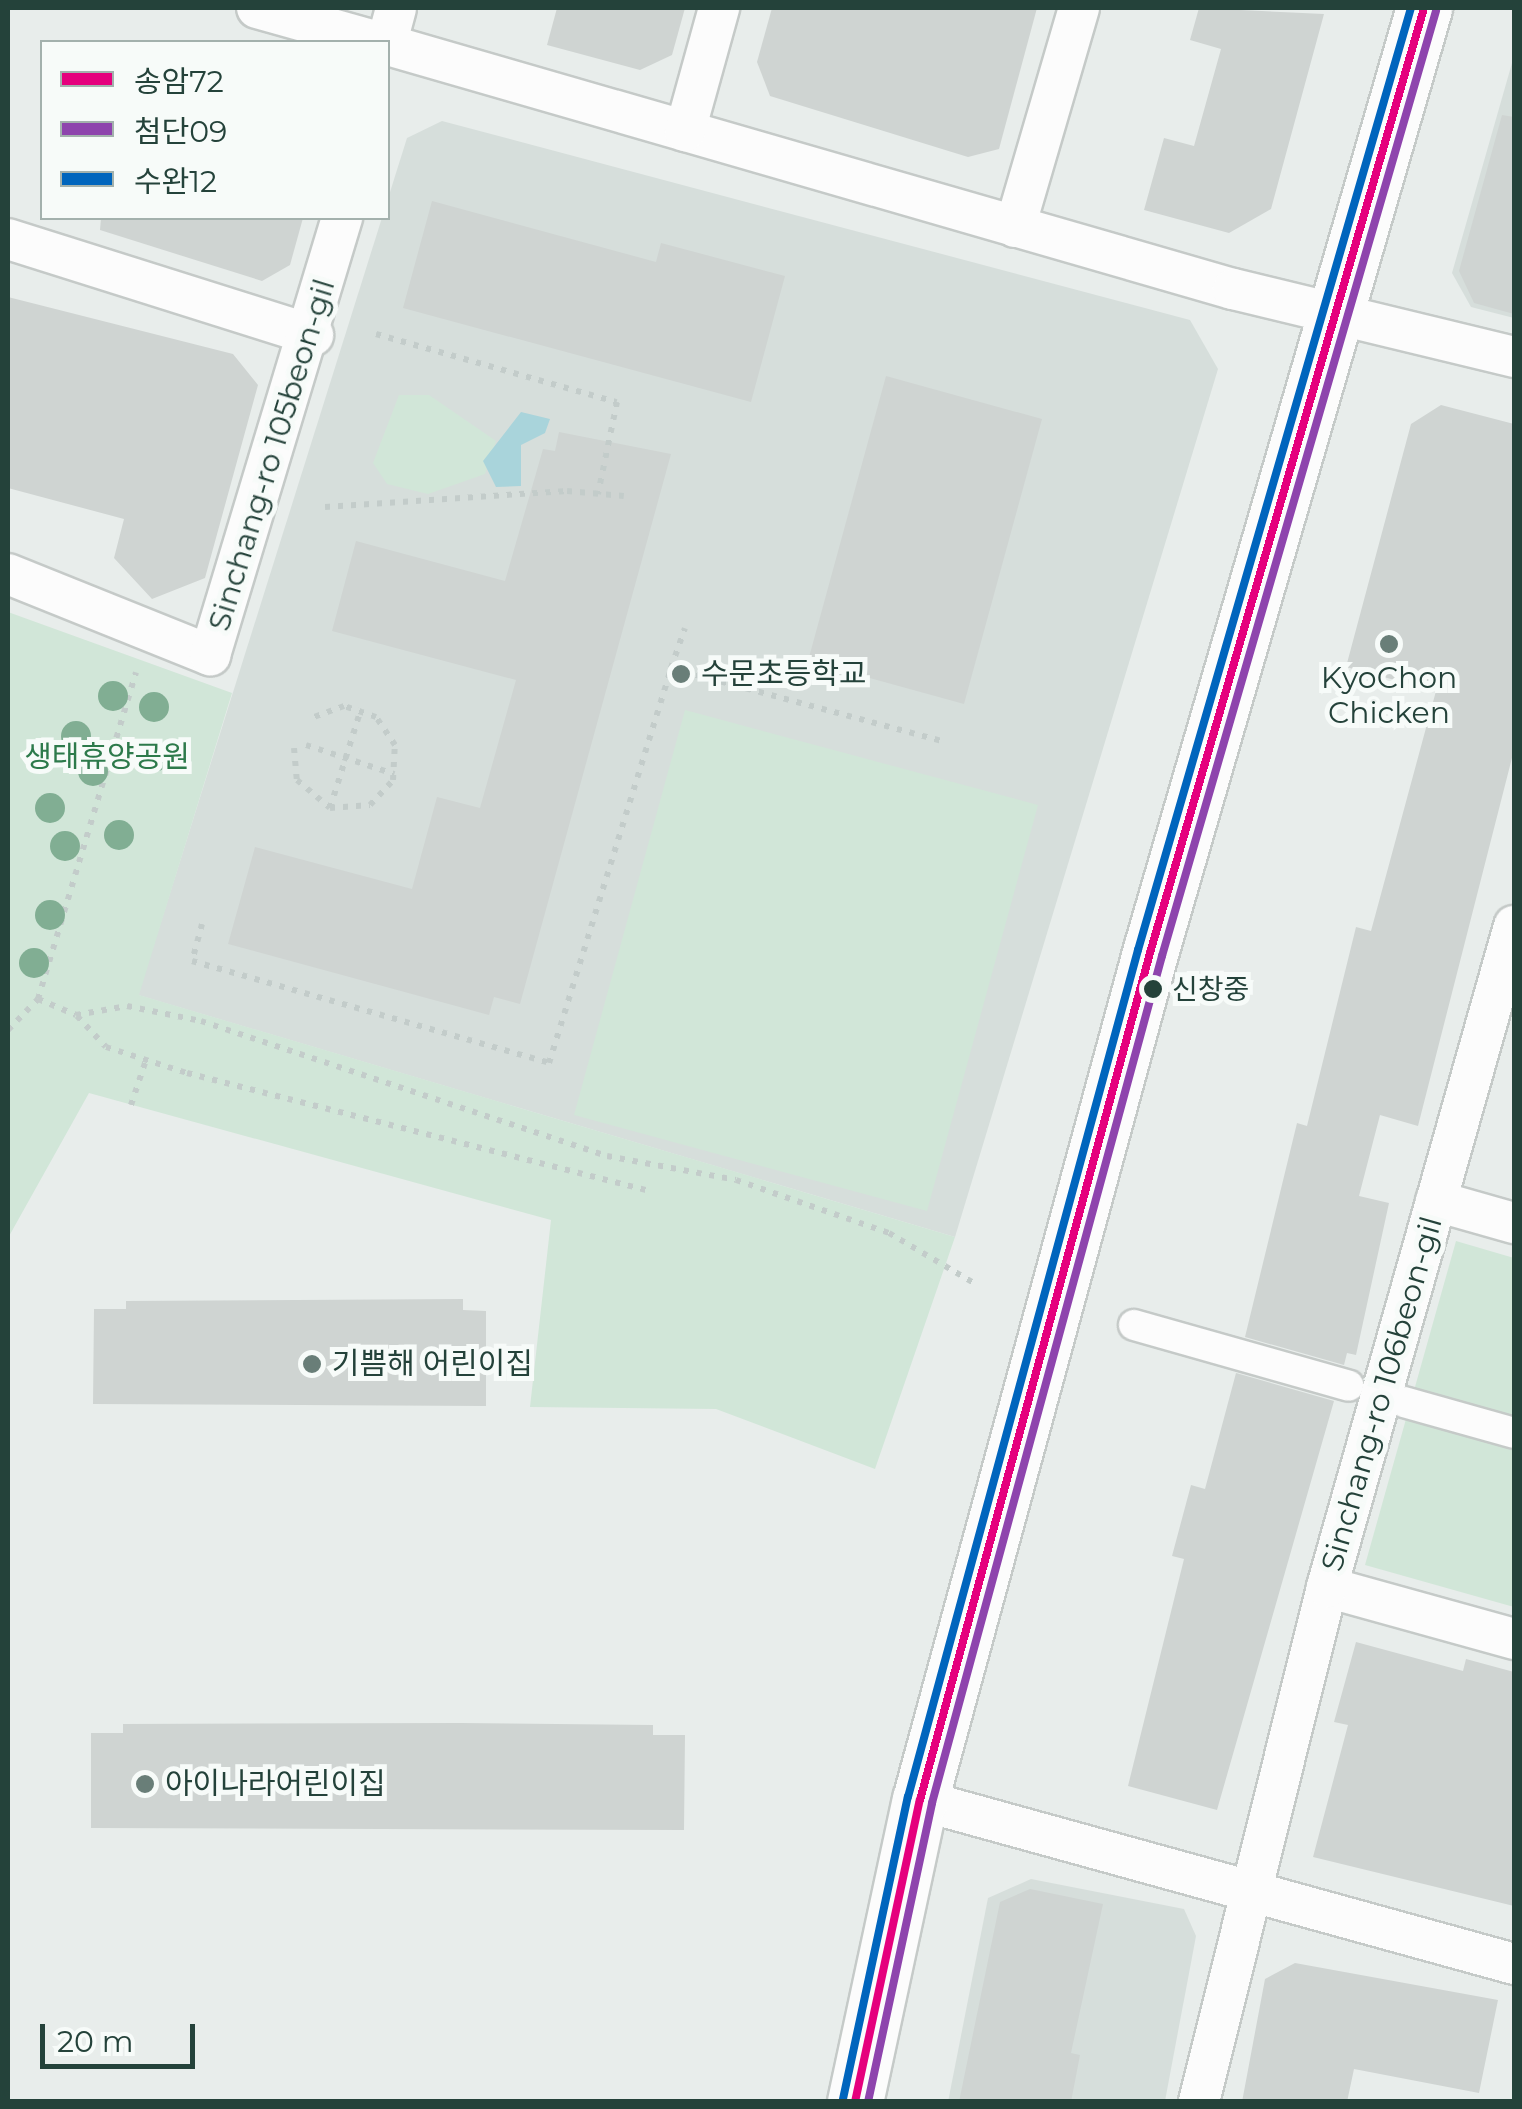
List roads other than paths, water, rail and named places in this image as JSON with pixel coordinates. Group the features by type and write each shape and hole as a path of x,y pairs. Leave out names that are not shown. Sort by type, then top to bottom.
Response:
{"main road":[{"path":"855,2102 920,1800 1150,953 1424,8"}],"street":[{"path":"257,8 371,40"},
{"path":"388,40 396,8"},
{"path":"685,131 719,8"},
{"path":"1016,226 1079,8"},
{"path":"390,45 1016,226 1336,314 1514,358"},
{"name":"Sinchang-ro 105beon-gil","path":"8,574 210,655 313,335 342,220"},
{"path":"8,239 313,335"},
{"name":"Sinchang-ro 106beon-gil","path":"1199,2102 1327,1587 1514,926"},
{"name":"Sinchang-ro 106beon-gil","path":"1436,1201 1514,1223"},
{"path":"1134,1325 1349,1386"},
{"path":"1404,1402 1514,1433"},
{"path":"1327,1587 1514,1639"},
{"path":"920,1800 1514,1964"}],"water":[{"path":"521,412 550,419 545,433 521,445 521,486 496,487 483,461"}],"place":[{"name":"KyoChon Chicken","path":"1389,644"},
{"name":"수문초등학교","path":"681,674"},
{"name":"신창중","path":"1153,989"},
{"name":"기쁨해 어린이집","path":"312,1364"},
{"name":"아이나라어린이집","path":"145,1784"}],"park label":[{"name":"생태휴양공원","path":"107,757"}]}
